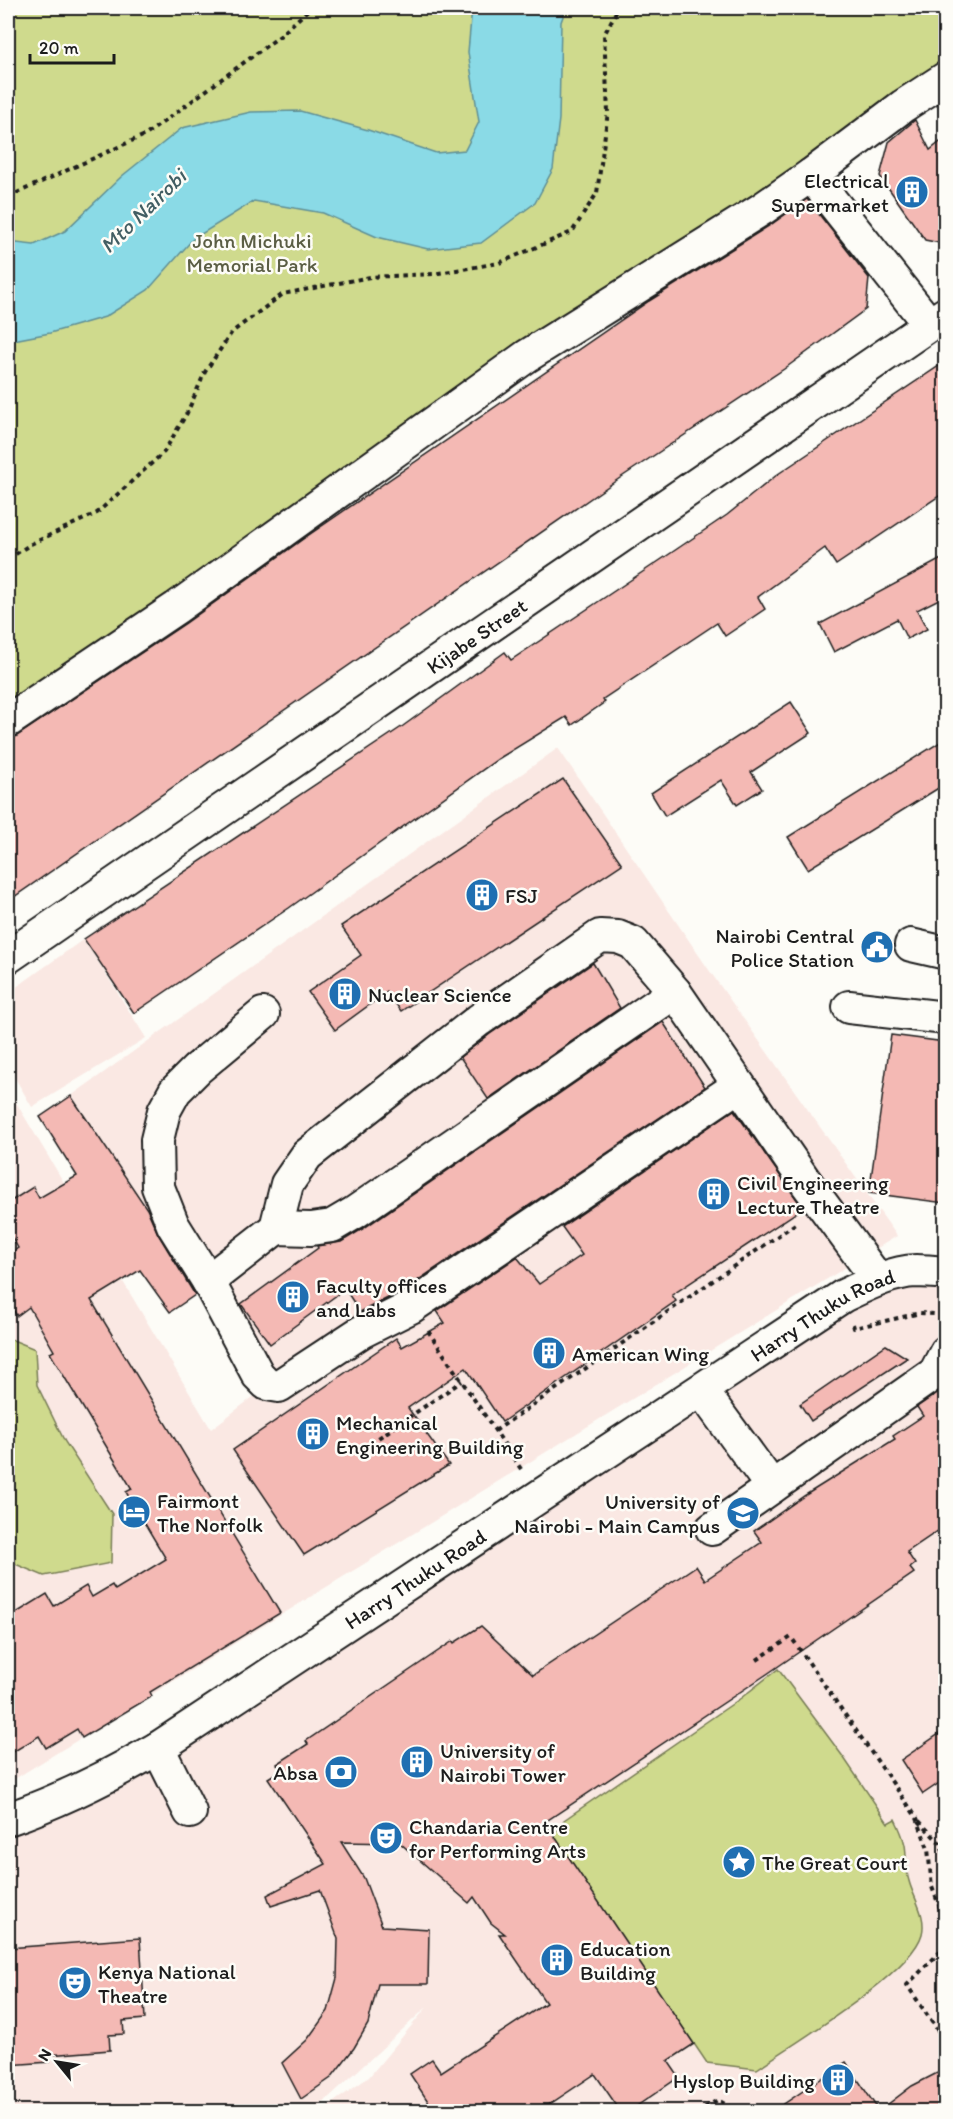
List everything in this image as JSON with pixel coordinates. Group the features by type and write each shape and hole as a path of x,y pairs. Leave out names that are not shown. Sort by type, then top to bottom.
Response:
{"street":[{"path":"8,721 176,608 527,356 762,209 945,78"},
{"path":"811,176 937,319"},
{"name":"Kijabe Street","path":"8,957 937,319"},
{"path":"208,1281 276,1228 287,1184 307,1155 479,1020 600,936 618,937 633,943 675,992 738,1086 878,1280"},
{"path":"911,945 945,953"},
{"path":"276,1228 311,1229 332,1226 346,1218 675,992"},
{"path":"849,1007 945,1018"},
{"path":"263,1014 197,1069 175,1091 164,1111 157,1140 158,1186 173,1225 208,1281 258,1375 267,1384 279,1386 361,1332 411,1307 738,1086"},
{"name":"Harry Thuku Road","path":"8,1819 42,1808 158,1748 843,1296 878,1280 916,1271 945,1273"},
{"path":"712,1529 935,1373 945,1352"},
{"path":"702,1391 772,1487"},
{"path":"158,1748 190,1812"}],"path":[{"path":"8,197 147,134 280,36 310,8"},
{"path":"8,559 31,544 97,513 164,452 187,413 205,372 232,332 284,294 370,277 433,274 499,263 572,232 597,193 608,112 604,35 618,8"},
{"path":"495,1431 803,1219"},
{"path":"411,1307 523,1472"},
{"path":"920,1313 945,1315"},
{"path":"370,1443 462,1381"},
{"path":"758,1660 791,1637 917,1818 940,1844 945,1859"},
{"path":"917,1818 928,1849 932,1887 935,1900 943,1916 945,1937"},
{"path":"938,2031 907,1985 945,1946"},
{"path":"697,2112 718,2100 739,2112"}],"shaded area":[{"path":"558,748 709,970 897,1236 8,1783 8,1089 211,1429 261,1391 71,1096"},
{"path":"84,939 146,1038 32,1107 8,1066 8,993"},
{"name":"University of Nairobi - Main Campus","path":"945,1283 945,2111 321,2111 369,2077 427,2007 314,2111 8,2111 8,1839 132,1779 859,1302 886,1290"}],"green space":[{"name":"John Michuki Memorial Park","path":"8,8 945,8 945,78 8,725"},
{"path":"8,1338 35,1349 37,1385 65,1442 112,1514 111,1563 44,1576 8,1561"},
{"name":"The Great Court","path":"778,1669 844,1758 888,1823 895,1819 904,1842 908,1876 923,1920 923,1927 922,1934 913,1950 875,1987 757,2069 707,2063 551,1831 558,1830 564,1820 741,1698"}],"water":[{"name":"Mto Nairobi","path":"472,8 566,8 561,22 559,119 553,169 535,203 481,243 428,249 377,237 323,213 254,201 193,239 148,290 105,317 50,333 8,341 8,242 34,245 65,231 122,176 182,128 251,112 300,111 368,130 436,153 465,150 479,122 468,52"}],"building":[{"name":"Electrical Supermarket","path":"915,120 930,150 945,138 945,244 925,240 880,176 889,142"},
{"path":"807,199 869,278 866,309 784,369 620,478 8,901 8,742 186,623 303,539 649,301 772,224"},
{"path":"945,362 945,492 836,565 825,548 758,597 765,609 725,636 717,623 603,699 605,702 572,725 566,717 498,759 289,908 134,1013 84,939 403,726 505,652 511,660 671,553 727,515 778,474"},
{"path":"945,557 945,596 917,610 927,629 907,639 897,619 834,652 820,624"},
{"path":"791,702 811,733 751,772 762,789 737,805 721,780 665,816 651,793"},
{"path":"945,739 945,784 808,869 788,837"},
{"name":"FSJ","path":"563,779 622,864 401,1011 387,992 335,1030 308,992 361,955 341,926"},
{"path":"593,963 620,1008 488,1099 460,1057"},
{"path":"663,1022 705,1087 402,1291 360,1312 345,1289 270,1344 241,1304 318,1248 317,1246 341,1242 364,1228"},
{"path":"891,1035 945,1042 945,1203 869,1193"},
{"path":"71,1096 147,1209 158,1234 195,1295 170,1312 140,1270 91,1300 280,1613 150,1692 152,1696 82,1738 77,1729 46,1748 39,1736 8,1755 8,1618 47,1594 54,1606 86,1586 92,1597 112,1585 115,1590 166,1559 126,1492 132,1489 50,1353 54,1351 29,1307 17,1316 8,1302 8,1255 18,1248 8,1230 8,1203 33,1187 39,1198 77,1176 40,1117"},
{"path":"734,1110 803,1208 672,1295 676,1301 502,1422 466,1368 408,1408 449,1465 304,1555 233,1450 396,1338 402,1347 445,1323 437,1311 517,1257 539,1284 582,1255 562,1227"},
{"path":"886,1345 907,1358 811,1421 800,1404"},
{"path":"945,1388 945,1526 907,1552 915,1564 910,1568 914,1573 545,1822 694,2044 668,2061 679,2077 628,2112 621,2112 595,2074 538,2112 435,2112 410,2074 432,2059 441,2072 546,2003 499,1934 505,1934 491,1923 474,1897 469,1903 400,1843 341,1842 364,1878 382,1926 429,1929 428,1984 378,1984 368,2024 354,2048 331,2078 301,2099 282,2063 307,2040 328,2011 337,1978 338,1939 320,1890 271,1906 267,1895 326,1864 268,1778 281,1770 277,1764 308,1744 306,1741 453,1641 454,1643 481,1626 533,1675 696,1566 705,1580 762,1542 754,1531 804,1496 895,1439 893,1436 923,1416 917,1407"},
{"path":"945,1730 945,1779 923,1794 901,1760"},
{"name":"Kenya National Theatre","path":"140,1938 145,2019 123,2021 124,2034 109,2035 110,2050 49,2055 50,2062 8,2065 8,1948"},
{"path":"846,2062 879,2111 912,2086 945,2069 945,2112 772,2112"}],"place":[{"name":"Electrical Supermarket","path":"912,192"},
{"name":"FSJ","path":"482,895"},
{"name":"Nairobi Central Police Station","path":"877,947"},
{"name":"Nuclear Science","path":"345,994"},
{"name":"Civil Engineering Lecture Theatre","path":"714,1194"},
{"name":"Faculty offices and Labs","path":"293,1297"},
{"name":"American Wing","path":"549,1353"},
{"name":"Mechanical Engineering Building","path":"313,1434"},
{"name":"Fairmont The Norfolk","path":"134,1512"},
{"name":"University of Nairobi - Main Campus","path":"743,1513"},
{"name":"University of Nairobi Tower","path":"417,1762"},
{"name":"Absa","path":"341,1772"},
{"name":"Chandaria Centre for Performing Arts","path":"386,1838"},
{"name":"The Great Court","path":"739,1862"},
{"name":"Education Building","path":"557,1960"},
{"name":"Kenya National Theatre","path":"75,1983"},
{"name":"Hyslop Building","path":"838,2080"}]}
